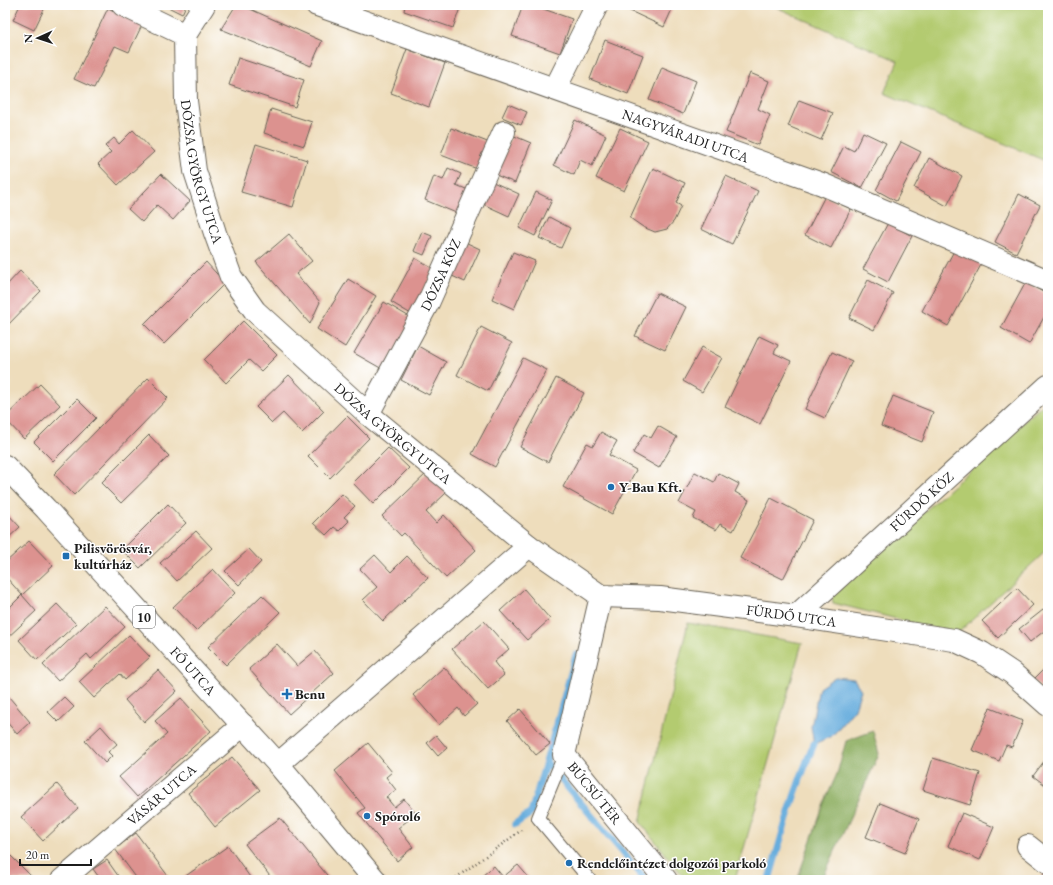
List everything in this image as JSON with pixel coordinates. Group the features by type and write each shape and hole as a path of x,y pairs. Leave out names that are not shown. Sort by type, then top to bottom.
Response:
{"street":[{"path":"123,5 186,35 204,5"},
{"name":"NAGYVÁRADI UTCA","path":"317,5 822,184 1048,281"},
{"path":"555,89 597,5"},
{"name":"DÓZSA GYÖRGY UTCA","path":"186,35 186,101 195,171 231,277 255,311 368,414 529,546"},
{"name":"DÓZSA KÖZ","path":"368,414 429,301 504,132"},
{"name":"FÜRDŐ KÖZ","path":"796,616 1048,386"},
{"name":"FŐ UTCA","path":"5,466 278,764 375,880"},
{"path":"278,764 529,546 601,596"},
{"name":"FÜRDŐ UTCA","path":"601,596 660,598 796,616 954,640 982,653 1012,673 1048,705"},
{"name":"BÚCSÚ TÉR","path":"601,596 563,759 666,880"},
{"name":"VÁSÁR UTCA","path":"62,880 243,725"},
{"path":"1028,846 1048,862"}],"lane":[{"path":"563,759 538,818 590,880"}],"path":[{"path":"453,880 538,818"}],"green space":[{"path":"777,5 1048,5 1048,162 884,93 898,61 776,7"},
{"path":"1048,400 1048,549 957,634 833,603 832,595"},
{"path":"688,623 802,643 735,880 686,880 640,822"},
{"path":"873,731 879,754 822,880 797,880 824,803 837,774 846,741"}],"water":[{"path":"835,677 854,679 861,690 855,709 832,736 814,744 811,727 819,688"}],"building":[{"path":"20,5 46,5 34,30 13,20"},
{"path":"164,5 186,5 182,14"},
{"path":"236,5 241,5 322,41 311,66 221,29"},
{"path":"405,5 461,5 453,28 404,11"},
{"path":"523,5 532,5 572,19 560,53 512,36"},
{"path":"630,5 674,5 664,27 628,10"},
{"path":"108,8 142,25 129,52 115,46 94,88 74,79"},
{"path":"605,40 643,55 628,94 590,79"},
{"path":"407,49 445,63 429,107 391,93"},
{"path":"238,58 304,80 295,107 229,85"},
{"path":"662,67 696,81 683,114 649,100"},
{"path":"750,73 769,81 758,109 770,115 758,145 726,132"},
{"path":"799,100 833,113 821,140 788,126"},
{"path":"508,104 527,112 521,125 502,117"},
{"path":"271,109 312,122 304,146 264,133"},
{"path":"575,120 606,135 592,166 580,160 574,175 554,165"},
{"path":"451,128 490,143 480,170 441,155"},
{"path":"620,128 648,141 624,191 596,178"},
{"path":"133,130 154,152 118,185 98,164 111,152 105,146 114,138 119,144"},
{"path":"863,132 886,143 862,188 831,172 844,146 854,151"},
{"path":"512,135 531,143 515,183 496,175"},
{"path":"901,142 921,152 896,201 876,190"},
{"path":"256,144 307,160 293,207 241,192"},
{"path":"929,158 962,176 947,206 914,188"},
{"path":"448,168 461,174 456,185 471,191 461,215 425,200 434,176 443,180"},
{"path":"653,168 685,183 676,203 681,206 674,221 667,229 655,232 643,227 630,218"},
{"path":"161,174 190,201 173,220 157,205 142,222 128,209"},
{"path":"726,176 758,191 732,244 701,229"},
{"path":"493,182 519,194 509,216 483,204"},
{"path":"536,192 552,200 535,236 519,228"},
{"path":"1019,194 1040,205 1016,253 995,242"},
{"path":"825,196 851,209 831,248 805,235"},
{"path":"549,217 570,228 561,248 539,238"},
{"path":"888,223 912,236 888,282 863,269"},
{"path":"422,232 432,236 424,255 414,251"},
{"path":"289,234 312,261 296,274 320,302 310,324 256,262"},
{"path":"465,242 480,249 465,282 450,275"},
{"path":"955,249 982,263 948,326 922,311"},
{"path":"513,252 535,261 514,309 492,299"},
{"path":"415,258 435,270 411,314 391,302"},
{"path":"206,262 225,283 164,344 144,324"},
{"path":"20,271 41,291 5,328 5,287"},
{"path":"348,279 376,296 345,347 317,329"},
{"path":"868,280 893,293 874,330 849,318"},
{"path":"1026,282 1048,295 1048,310 1029,344 1001,328"},
{"path":"657,293 686,307 665,350 635,336"},
{"path":"384,302 413,319 384,370 354,353"},
{"path":"243,321 277,355 261,371 249,360 226,383 204,360"},
{"path":"481,327 512,343 488,391 457,375"},
{"path":"759,336 778,345 774,353 791,361 760,424 725,407"},
{"path":"418,346 446,362 429,395 401,380"},
{"path":"702,347 722,358 702,392 683,381"},
{"path":"832,352 852,361 825,418 805,409"},
{"path":"523,358 547,370 495,467 472,454"},
{"path":"289,375 324,411 302,433 283,413 272,423 256,407"},
{"path":"148,378 168,398 74,495 54,474"},
{"path":"556,378 584,393 548,462 520,447"},
{"path":"40,384 60,405 24,439 5,419 5,417"},
{"path":"893,396 933,412 922,442 881,426"},
{"path":"77,399 96,418 53,461 34,442"},
{"path":"347,416 369,438 330,478 308,456"},
{"path":"658,426 677,437 659,468 633,453 644,434 651,438"},
{"path":"601,432 617,441 609,455 636,470 612,514 563,487 587,443 593,446"},
{"path":"149,435 169,456 121,503 101,483"},
{"path":"388,448 409,468 373,504 353,483"},
{"path":"695,472 714,482 718,473 739,484 735,492 749,500 733,531 720,524 716,530 693,518 696,512 679,503"},
{"path":"427,473 446,493 426,512 436,523 444,515 476,550 446,578 404,533 401,536 382,516"},
{"path":"342,494 355,506 344,517 349,521 339,531 334,527 326,535 313,523"},
{"path":"771,498 813,520 783,579 740,558"},
{"path":"168,504 186,523 140,568 122,550"},
{"path":"5,511 20,527 5,541"},
{"path":"196,531 212,548 177,581 160,563"},
{"path":"29,541 53,566 22,595 5,576 5,563"},
{"path":"249,549 261,562 239,585 225,571"},
{"path":"375,555 391,572 407,556 428,578 383,621 363,600 377,587 360,569"},
{"path":"213,569 235,593 196,631 173,607"},
{"path":"1017,588 1033,605 998,638 982,621"},
{"path":"524,589 550,619 527,640 500,611"},
{"path":"22,595 36,611 6,639 5,612"},
{"path":"262,595 280,612 226,665 208,647"},
{"path":"57,604 76,624 37,660 19,640"},
{"path":"105,606 125,627 91,659 87,654 58,681 43,665"},
{"path":"1048,606 1048,628 1030,642 1019,629"},
{"path":"484,621 509,649 494,662 504,675 488,689 452,649"},
{"path":"129,635 150,657 125,680 120,674 94,698 79,682"},
{"path":"277,644 297,666 315,651 334,673 289,714 249,669"},
{"path":"1048,665 1048,695 1033,680"},
{"path":"444,667 477,704 464,716 458,708 439,725 413,695"},
{"path":"158,670 177,691 144,722 125,700"},
{"path":"9,697 30,722 17,734 5,720 5,701"},
{"path":"64,697 74,707 58,722 48,712"},
{"path":"181,698 211,731 137,797 119,777 167,734 155,721"},
{"path":"990,708 1023,721 1012,747 1006,745 999,761 972,750"},
{"path":"520,709 550,744 536,755 507,721"},
{"path":"101,726 117,744 108,752 112,756 105,763 85,741"},
{"path":"436,735 447,748 438,756 427,743"},
{"path":"368,743 392,772 386,777 396,790 386,797 394,807 404,799 416,814 398,828 413,847 397,861 358,813 365,808 335,771"},
{"path":"1048,756 1048,787 1033,776"},
{"path":"232,757 260,790 215,827 188,793"},
{"path":"933,758 980,773 970,805 923,790"},
{"path":"57,784 78,808 43,841 21,817"},
{"path":"880,803 919,819 905,853 866,837"},
{"path":"962,813 994,827 980,860 948,846"},
{"path":"280,818 331,880 273,880 245,844"},
{"path":"136,833 171,880 138,880 115,849"},
{"path":"228,846 252,880 180,880"},
{"path":"10,855 32,877 30,880 5,879 5,860"},
{"path":"107,860 121,880 101,880 93,869"},
{"path":"518,865 531,880 477,880 494,866 503,877"},
{"path":"1045,872 1048,875 1048,880 1039,880"}],"waterway":[{"path":"576,655 546,762 646,880"},
{"path":"769,880 795,794 814,744"},
{"path":"515,824 531,813 546,762"}],"place":[{"name":"Y-Bau Kft.","path":"611,487"},
{"name":"Pilisvörösvár, kultúrház","path":"66,556"},
{"name":"Benu","path":"287,694"},
{"name":"Spórol6","path":"367,816"},
{"name":"Rendelőintézet dolgozói parkoló","path":"569,863"}]}
